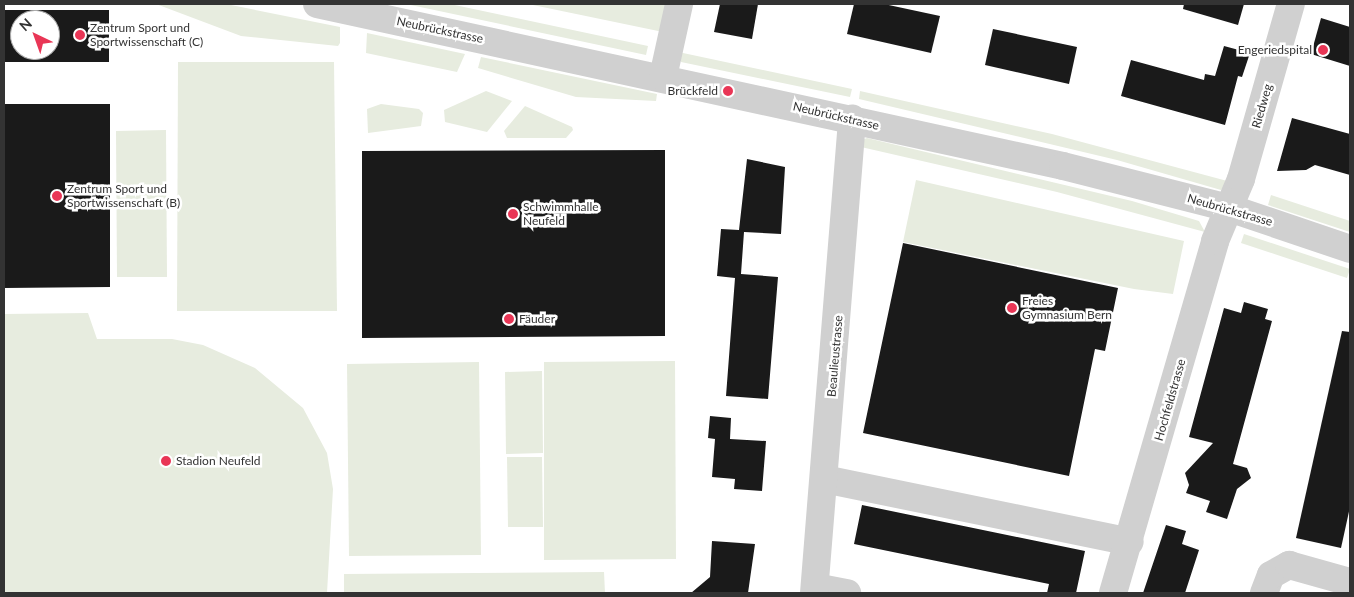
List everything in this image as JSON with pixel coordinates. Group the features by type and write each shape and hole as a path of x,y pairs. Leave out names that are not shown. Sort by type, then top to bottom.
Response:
{"street":[{"name":"Neubrückstrasse","path":"317,4 662,77 1063,166 1229,208 1350,249"},
{"path":"662,77 678,4"},
{"name":"Riedweg","path":"1229,208 1241,179 1291,4"},
{"name":"Beaulieustrasse","path":"814,590 852,119"},
{"name":"Hochfeldstrasse","path":"1113,593 1130,542 1215,241 1229,208"},
{"path":"824,479 1130,542"},
{"path":"1264,593 1271,575 1289,565 1350,582"},
{"path":"814,590 847,593"}],"shaded area":[{"path":"156,4 226,4 340,27 340,43 338,46 241,36"},
{"path":"406,4 450,4 648,46 646,55"},
{"path":"528,4 670,4 663,32"},
{"path":"367,33 465,54 457,72 366,53"},
{"path":"681,52 852,89 850,97 681,62"},
{"path":"481,57 657,94 656,101 576,97 478,68"},
{"path":"178,62 334,62 337,311 177,311"},
{"path":"486,91 512,101 487,132 445,122 444,110"},
{"path":"860,91 1052,134 1231,182 1221,190 1117,160 859,99"},
{"path":"381,104 419,109 423,113 421,126 368,133 367,109"},
{"path":"525,106 572,127 573,130 566,138 507,138 504,131"},
{"path":"166,130 167,277 117,277 116,131"},
{"path":"867,138 1132,201 1199,221 1205,232 1057,192 861,147 862,140"},
{"path":"916,180 1184,241 1173,294 1134,289 903,242"},
{"path":"1271,195 1350,221 1350,232 1268,205"},
{"path":"1244,234 1350,269 1347,278 1241,243"},
{"name":"Stadion Neufeld","path":"88,313 97,339 172,339 203,345 255,368 303,408 327,453 333,489 327,593 4,593 4,314"},
{"path":"675,361 676,559 544,560 544,362"},
{"path":"479,362 481,555 349,556 347,364"},
{"path":"542,371 543,453 506,454 505,372"},
{"path":"507,457 542,457 543,527 508,527"},
{"path":"604,572 605,593 344,593 344,574"}],"building":[{"path":"720,4 758,4 752,39 714,32"},
{"path":"854,4 884,4 940,16 931,53 847,34"},
{"path":"1184,4 1244,4 1238,25 1183,9"},
{"name":"Zentrum Sport und Sportwissenschaft (C)","path":"4,10 10,10 10,60 60,60 60,10 109,10 109,62 4,62"},
{"path":"1321,18 1350,27 1350,66 1311,54"},
{"path":"993,29 1077,47 1069,84 985,65"},
{"path":"1224,46 1250,53 1242,77 1238,76 1225,125 1121,96 1131,60 1204,80 1205,74 1215,76"},
{"name":"Zentrum Sport und Sportwissenschaft (B)","path":"4,104 110,104 110,287 4,288"},
{"path":"1292,118 1350,134 1350,175 1315,165 1306,170 1277,171"},
{"name":"Schwimmhalle Neufeld","path":"665,150 665,336 362,338 362,151"},
{"path":"747,159 785,167 781,234 744,232 741,274 778,277 768,399 726,396 735,278 717,276 721,229 739,230"},
{"path":"903,243 1118,288 1105,351 1095,349 1069,476 863,433"},
{"path":"1244,302 1268,309 1265,319 1272,321 1233,464 1247,468 1251,478 1237,489 1227,519 1206,512 1210,501 1186,493 1189,485 1185,473 1213,443 1189,437 1224,308 1241,313"},
{"path":"1342,331 1350,332 1350,507 1341,548 1296,538"},
{"path":"710,416 731,418 730,439 766,441 762,491 734,489 735,479 712,477 715,439 708,438"},
{"path":"862,505 1085,551 1076,593 1047,593 1049,584 854,544"},
{"path":"1166,525 1186,531 1182,544 1199,550 1185,593 1143,593"},
{"path":"712,541 755,544 748,593 691,593 710,577"}],"place":[{"name":"Zentrum Sport und Sportwissenschaft (C)","path":"80,35"},
{"name":"Engeriedspital","path":"1323,50"},
{"name":"Brückfeld","path":"728,91"},
{"name":"Zentrum Sport und Sportwissenschaft (B)","path":"57,196"},
{"name":"Schwimmhalle Neufeld","path":"513,214"},
{"name":"Freies Gymnasium Bern","path":"1012,308"},
{"name":"Fäuder","path":"509,319"},
{"name":"Stadion Neufeld","path":"166,461"}]}
